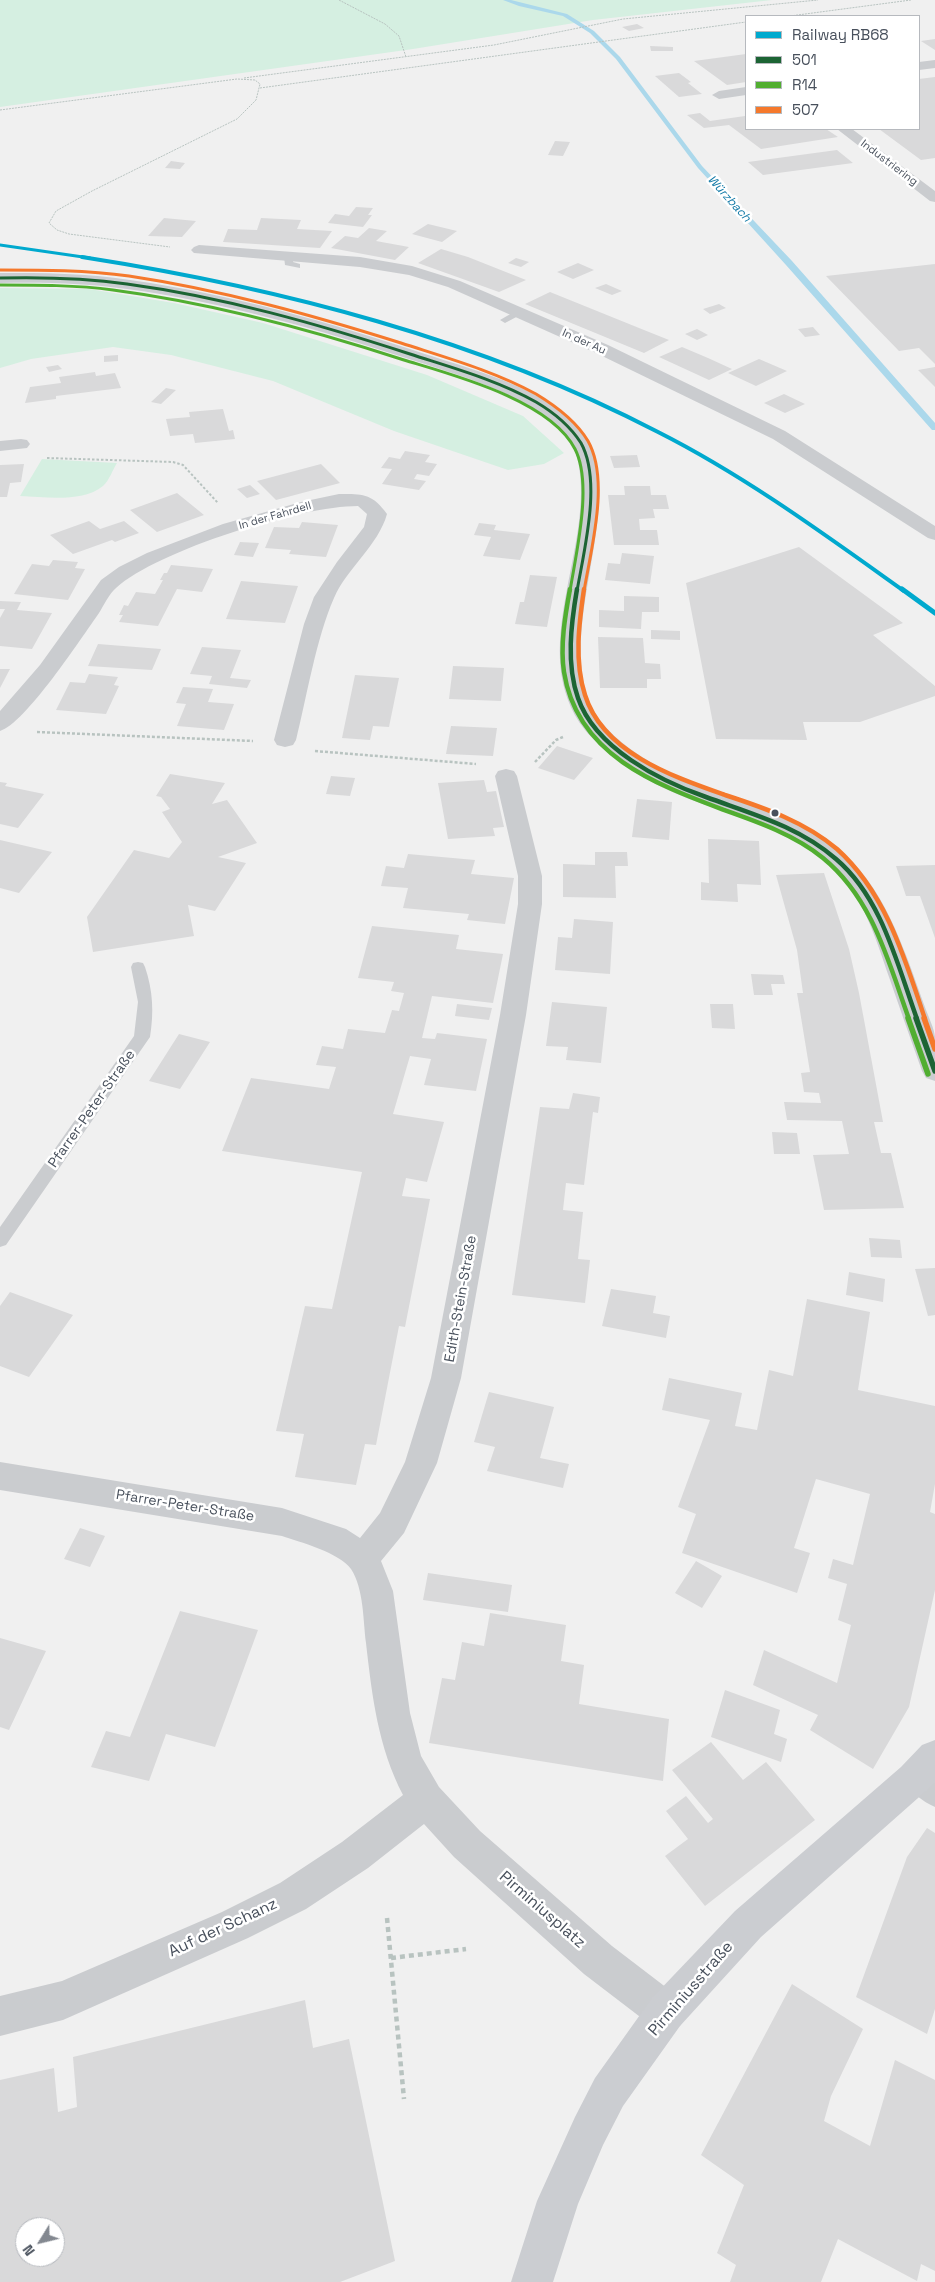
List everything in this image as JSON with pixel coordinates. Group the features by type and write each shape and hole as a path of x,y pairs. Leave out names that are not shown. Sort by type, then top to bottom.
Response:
{"main road":[{"path":"0,278 41,277 94,280 181,293 257,310 381,344 462,372 541,406 560,419 575,433 584,448 590,477 589,505 571,639 572,671 578,703 592,725 619,750 652,774 682,788 781,823 798,832 833,858 860,884 880,918 935,1071"},
{"name":"Pirminiusstraße","path":"532,2282 558,2201 609,2092 666,2012 748,1924 928,1777"}],"street":[{"path":"920,66 935,64"},
{"path":"719,95 745,91"},
{"name":"Industriering","path":"845,130 935,198"},
{"name":"In der Au","path":"199,250 293,261 360,262 412,271 454,284 512,316 720,404 779,435 935,534"},
{"path":"0,446 21,444"},
{"name":"In der Fahrdell","path":"0,724 53,664 108,584 123,572 146,560 239,526 312,504 342,500 361,500 372,506 377,514 373,528 344,566 324,598 314,624 285,740"},
{"name":"Edith-Stein-Straße","path":"363,1558 392,1522 420,1462 446,1378 509,1034 530,904 530,876 506,776"},
{"name":"Pfarrer-Peter-Straße","path":"0,1476 282,1522 334,1539 363,1558"},
{"path":"363,1558 376,1590 392,1713 405,1762 426,1800"},
{"name":"Pirminiusplatz","path":"426,1800 467,1844 591,1954 666,2012"},
{"name":"Auf der Schanz","path":"0,2016 63,2000 235,1925 293,1896 355,1854 426,1800"}],"lane":[{"name":"Pfarrer-Peter-Straße","path":"0,1240 142,1037 148,1011 145,990 138,967"}],"path":[{"path":"339,0 385,24 398,36 406,57"},
{"path":"0,110 494,45 623,19 818,0"},
{"path":"798,15 911,0"},
{"path":"260,88 745,22"},
{"path":"199,250 69,234 57,230 49,223 56,211 236,119 255,102 260,88 260,84 255,80 237,79"},
{"path":"40,458 173,462 183,465 239,526"},
{"path":"30,731 228,741 285,740 314,751 473,763 490,766 506,776"},
{"path":"387,1918 404,2099"},
{"path":"391,1958 466,1949"}],"green space":[{"path":"0,0 772,0 593,20 413,49 0,107"},
{"path":"0,288 89,289 174,303 263,323 427,375 523,416 564,453 544,464 508,470 394,431 273,381 171,355 113,347 31,359 0,368"},
{"path":"42,459 117,463 103,486 85,495 63,498 20,496"}],"building":[{"path":"637,24 644,28 629,31 622,27"},
{"path":"935,39 935,50 921,41"},
{"path":"650,46 673,47 673,51 651,51"},
{"path":"745,54 745,82 727,85 694,61"},
{"path":"679,73 702,94 679,97 655,76"},
{"path":"935,77 935,158 921,160 880,130 920,130 920,79"},
{"path":"700,113 710,121 745,116 745,130 828,130 838,137 761,149 729,125 704,128 687,115"},
{"path":"555,141 570,142 563,156 548,155"},
{"path":"837,150 853,163 763,175 748,162"},
{"path":"171,161 185,163 180,169 165,168"},
{"path":"356,207 373,208 368,215 372,215 363,227 328,223 335,214 349,216"},
{"path":"164,218 196,221 182,237 148,236"},
{"path":"261,218 301,220 297,229 332,231 320,248 223,242 228,229 257,230"},
{"path":"428,224 457,231 442,242 412,234"},
{"path":"369,228 387,231 376,241 409,247 395,260 331,248 345,236 358,238"},
{"path":"441,249 468,257 526,280 499,292 418,263"},
{"path":"516,258 529,262 521,267 508,263"},
{"path":"578,263 594,270 573,279 557,272"},
{"path":"935,264 935,364 919,348 899,351 826,276"},
{"path":"606,284 622,291 612,295 595,288"},
{"path":"550,292 669,340 644,353 525,304"},
{"path":"719,304 726,308 710,314 703,309"},
{"path":"813,327 820,335 805,337 798,329"},
{"path":"697,329 708,335 697,340 685,334"},
{"path":"682,347 732,369 709,380 659,357"},
{"path":"118,355 118,361 104,362 104,356"},
{"path":"759,359 787,371 756,386 728,373"},
{"path":"58,365 62,369 49,372 46,367"},
{"path":"935,367 935,387 918,370"},
{"path":"95,372 96,376 115,373 121,388 56,396 56,399 25,403 30,387 61,383 59,377"},
{"path":"166,388 176,390 161,404 151,402"},
{"path":"784,394 805,404 785,413 764,403"},
{"path":"223,409 229,431 233,430 235,439 195,443 193,434 170,436 166,419 190,417 189,412"},
{"path":"405,451 430,455 425,462 437,464 429,476 417,474 414,479 426,481 419,490 382,484 392,469 381,468 389,457 400,459"},
{"path":"637,455 640,467 614,468 610,456"},
{"path":"24,464 21,482 10,483 7,497 0,497 0,465"},
{"path":"321,464 340,483 276,500 257,481"},
{"path":"250,485 260,494 247,498 237,489"},
{"path":"624,486 650,486 651,495 666,495 669,509 653,509 655,518 639,519 640,530 657,530 659,545 614,545 608,495 625,495"},
{"path":"177,493 204,515 157,532 130,510"},
{"path":"89,521 100,529 124,521 139,533 115,542 112,540 73,554 50,535"},
{"path":"302,522 338,525 326,557 289,554 291,550 265,548 274,527 299,528"},
{"path":"479,523 496,525 494,530 530,534 520,560 483,556 491,537 474,535"},
{"path":"240,542 259,543 253,557 234,555"},
{"path":"799,547 903,623 873,635 935,686 935,696 860,722 803,722 807,740 716,739 686,583"},
{"path":"622,553 654,556 650,584 605,580 608,563 620,564"},
{"path":"53,560 78,562 75,568 85,569 68,600 14,594 32,564 49,566"},
{"path":"171,565 213,569 202,592 177,589 158,626 119,622 123,615 119,615 124,605 128,606 136,592 155,594 163,580 160,580 164,573 167,573"},
{"path":"530,575 557,577 547,627 515,624 520,602 524,602"},
{"path":"241,581 298,586 285,623 226,619"},
{"path":"624,596 659,597 659,612 642,612 641,629 599,627 599,610 624,611"},
{"path":"0,601 21,602 17,610 52,613 32,649 0,646 0,618 5,609 0,609"},
{"path":"651,630 680,631 680,640 651,639"},
{"path":"598,637 643,638 645,663 660,664 661,679 647,679 647,688 600,688"},
{"path":"98,644 161,649 152,670 88,666"},
{"path":"202,647 241,650 230,678 251,680 247,688 209,684 212,676 190,674"},
{"path":"453,666 504,668 501,701 449,699"},
{"path":"0,669 10,669 0,688"},
{"path":"89,674 118,677 114,685 119,686 106,714 56,710 70,682 85,683"},
{"path":"355,675 399,678 389,727 373,726 370,740 342,738"},
{"path":"183,687 213,689 208,702 234,704 224,730 177,726 186,704 176,703"},
{"path":"451,726 497,728 493,756 446,754"},
{"path":"557,746 593,758 574,780 538,768"},
{"path":"170,774 225,783 212,804 227,800 257,843 218,857 246,863 215,911 188,905 194,936 93,952 87,917 134,850 169,858 182,842 162,812 170,809 161,797 156,796"},
{"path":"331,776 355,778 350,796 326,794"},
{"path":"484,780 487,792 496,791 504,827 493,828 495,836 448,839 438,783"},
{"path":"0,782 7,783 5,786 44,794 18,828 0,824"},
{"path":"637,799 672,802 669,840 632,837"},
{"path":"708,839 759,841 761,885 737,884 738,902 701,900 701,882 709,883"},
{"path":"0,840 52,852 19,893 0,888"},
{"path":"595,852 627,852 628,866 615,866 616,898 563,897 563,864 595,865"},
{"path":"408,854 475,860 471,874 514,878 505,924 467,920 469,914 403,908 408,888 381,886 386,866 404,868"},
{"path":"935,865 935,938 920,896 906,896 896,866"},
{"path":"824,873 849,949 859,993 883,1122 874,1122 881,1153 891,1153 904,1208 824,1210 813,1155 849,1154 842,1121 787,1120 784,1102 821,1103 819,1093 804,1092 801,1073 810,1072 797,993 803,993 797,950 776,875"},
{"path":"574,919 613,922 610,974 555,970 558,937 572,938"},
{"path":"372,926 459,935 456,949 503,954 493,1003 432,996 422,1038 435,1039 437,1033 487,1039 476,1091 424,1085 431,1059 410,1056 393,1114 444,1122 427,1182 406,1178 402,1196 430,1199 405,1327 399,1326 376,1445 365,1444 356,1485 295,1477 304,1434 276,1431 305,1306 332,1309 362,1172 222,1151 251,1078 329,1089 336,1067 316,1065 322,1046 343,1049 348,1029 385,1033 392,1010 399,1011 404,993 391,991 394,982 358,978"},
{"path":"751,974 783,975 785,984 771,984 773,995 754,995"},
{"path":"552,1002 607,1007 601,1063 566,1060 568,1047 546,1046"},
{"path":"457,1004 492,1008 489,1020 455,1016"},
{"path":"710,1004 733,1004 735,1029 712,1028"},
{"path":"179,1034 210,1042 180,1089 149,1081"},
{"path":"573,1093 600,1097 598,1113 593,1112 584,1185 566,1183 563,1210 583,1212 578,1259 590,1260 585,1303 512,1295 540,1107 569,1109"},
{"path":"772,1132 797,1133 800,1154 774,1154"},
{"path":"869,1238 900,1240 902,1258 871,1257"},
{"path":"935,1268 935,1315 928,1316 915,1269"},
{"path":"849,1272 885,1279 883,1302 846,1295"},
{"path":"611,1289 656,1296 653,1313 670,1316 666,1338 602,1326"},
{"path":"10,1292 73,1315 29,1377 0,1366 0,1306"},
{"path":"807,1299 870,1312 858,1390 935,1406 935,1484 930,1512 935,1514 935,1590 909,1707 873,1769 810,1730 818,1715 753,1685 764,1650 837,1683 851,1625 838,1620 847,1584 828,1578 833,1559 853,1565 870,1494 816,1479 794,1548 810,1553 797,1593 682,1553 696,1514 678,1507 710,1420 662,1410 669,1378 742,1393 735,1426 757,1430 769,1370 793,1376"},
{"path":"489,1392 554,1407 540,1458 569,1464 563,1488 487,1471 495,1447 474,1442"},
{"path":"80,1528 105,1536 90,1567 64,1559"},
{"path":"696,1561 722,1576 702,1608 675,1593"},
{"path":"428,1573 512,1585 508,1612 423,1600"},
{"path":"180,1611 258,1630 215,1747 166,1734 149,1781 91,1767 106,1731 130,1737"},
{"path":"490,1613 566,1625 561,1661 584,1665 579,1704 669,1719 663,1781 429,1743 442,1678 455,1680 462,1642 484,1646"},
{"path":"0,1638 46,1651 9,1730 0,1727"},
{"path":"725,1690 780,1710 774,1734 787,1739 781,1762 711,1737"},
{"path":"711,1742 743,1780 766,1762 815,1820 705,1906 665,1856 688,1839 666,1811 686,1796 708,1823 713,1819 672,1770"},
{"path":"927,1828 935,1833 935,2009 927,2034 856,1997 907,1857"},
{"path":"792,1984 863,2029 831,2096 824,2121 870,2146 895,2060 935,2080 935,2271 921,2264 917,2281 838,2239 821,2282 730,2282 736,2265 717,2253 744,2185 701,2155"},
{"path":"305,2000 313,2048 349,2039 395,2261 340,2282 0,2282 0,2080 54,2068 58,2112 77,2107 73,2057"}],"waterway":[{"name":"Würzbach","path":"506,0 565,15 592,32 618,58 700,167 789,263 935,428"}],"rail line":[{"name":"RB68","path":"0,245 169,272 253,290 336,310 418,334 499,362 579,394 657,431 693,451 799,517 935,613"}],"transit line":[{"name":"507","path":"0,270 64,271 127,276 239,297 387,338 457,361 523,387 567,416 585,435 595,460 598,491 595,525 579,631 579,665 585,696 600,723 619,742 640,758 688,781 788,818 818,835 845,856 860,873 884,911 904,957 935,1049"},
{"name":"501","path":"0,278 64,278 128,284 166,290 279,315 390,347 474,375 522,395 557,417 579,441 588,463 590,495 587,529 571,634 571,668 578,699 594,727 628,757 658,776 706,798 776,822 818,844 837,860 856,880 877,914 888,939 935,1071"},
{"name":"R14","path":"0,285 64,286 112,290 201,305 310,331 481,385 527,406 554,424 571,441 578,455 583,496 580,531 563,637 564,672 572,704 589,733 618,760 650,780 791,837 822,857 850,884 865,906 876,930 928,1074"}]}
